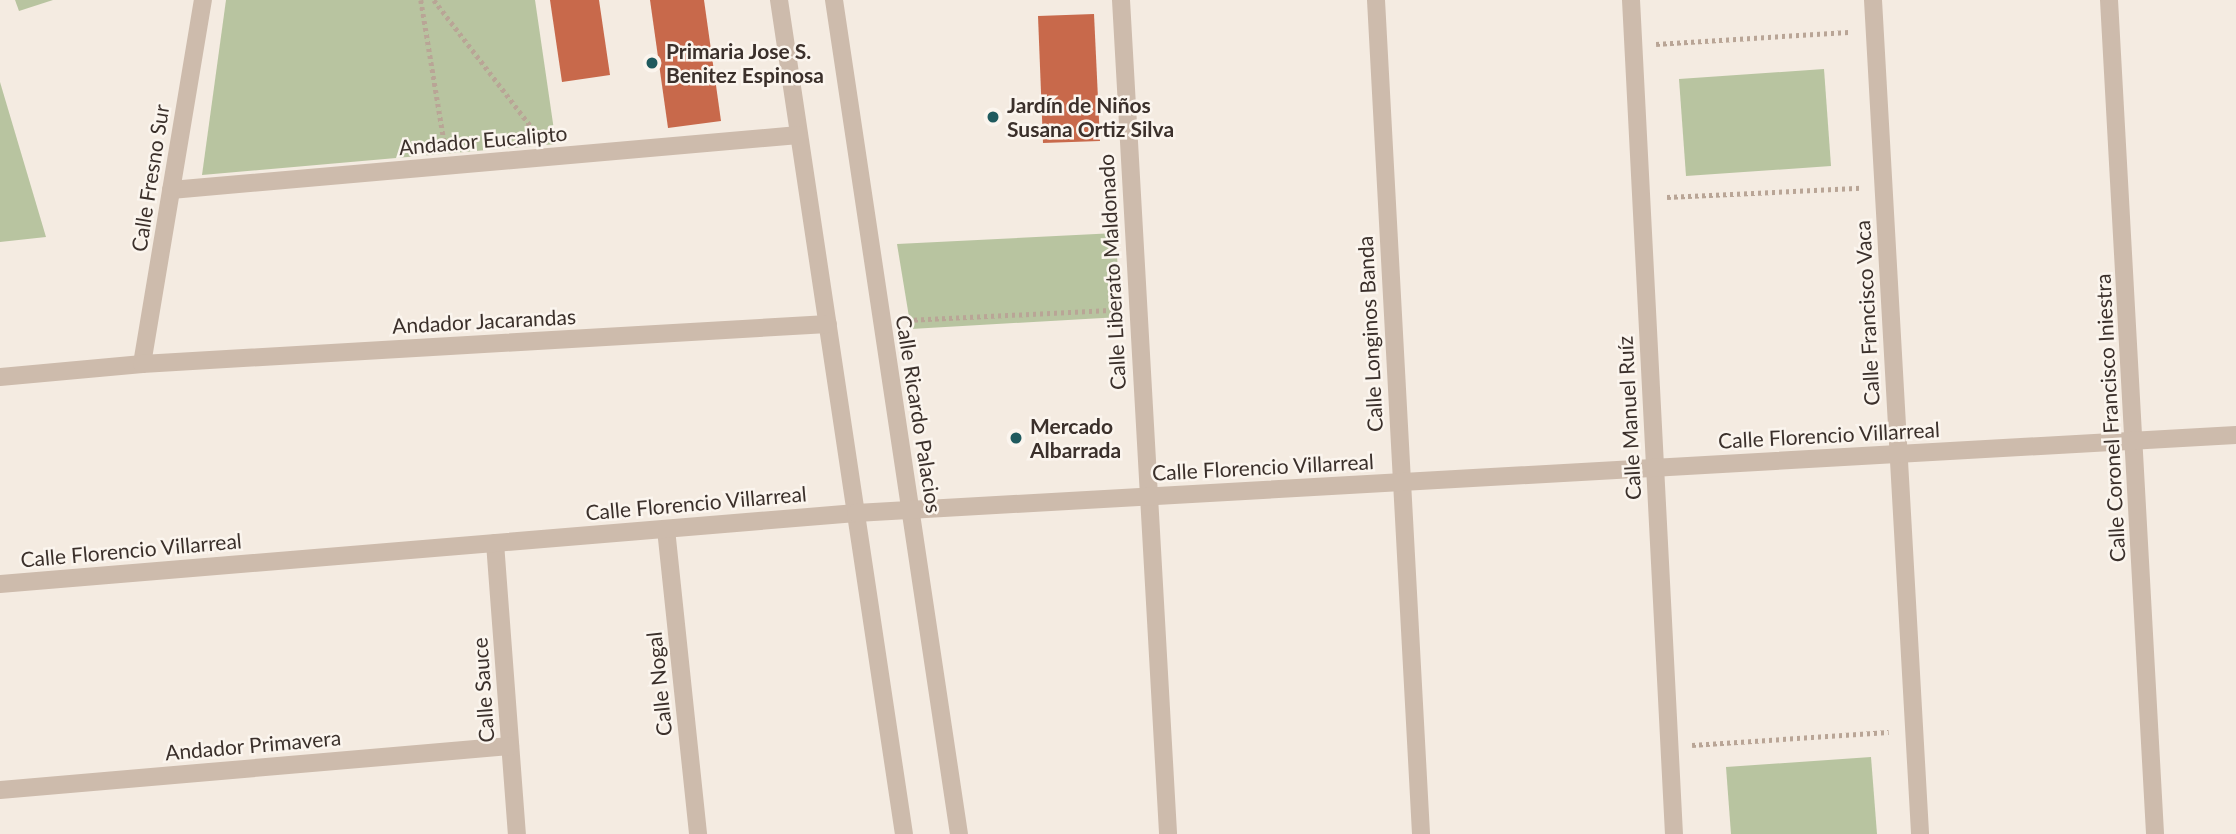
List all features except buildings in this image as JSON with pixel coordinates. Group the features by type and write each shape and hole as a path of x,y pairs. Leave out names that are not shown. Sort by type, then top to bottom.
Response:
{"street":[{"name":"Calle Fresno Sur","path":"142,364 202,0"},
{"path":"779,0 904,834"},
{"name":"Calle Ricardo Palacios","path":"834,0 959,834"},
{"name":"Calle Liberato Maldonado","path":"1121,0 1136,309 1168,834"},
{"name":"Calle Longinos Banda","path":"1376,0 1421,834"},
{"name":"Calle Manuel Ruíz","path":"1631,0 1674,834"},
{"name":"Calle Francisco Vaca","path":"1872,0 1920,834"},
{"name":"Calle Coronel Francisco Iniestra","path":"2109,0 2155,834"},
{"name":"Andador Eucalipto","path":"171,190 799,135"},
{"name":"Andador Jacarandas","path":"0,377 142,364 828,324"},
{"name":"Calle Florencio Villarreal","path":"0,584 856,513 2236,435"},
{"name":"Calle Nogal","path":"666,529 698,834"},
{"name":"Calle Sauce","path":"495,543 517,834"},
{"name":"Andador Primavera","path":"0,790 510,746"}],"path":[{"path":"421,0 448,166"},
{"path":"434,0 555,157"},
{"path":"1634,46 1874,31"},
{"path":"1641,198 1883,187"},
{"path":"882,322 1136,309"},
{"path":"1670,746 1914,730"}],"green space":[{"path":"15,0 53,0 19,11"},
{"path":"226,0 535,0 556,144 202,175"},
{"path":"1824,69 1831,166 1686,176 1679,79"},
{"path":"0,82 46,237 0,242"},
{"path":"1116,233 1120,317 911,329 897,244"},
{"path":"1871,757 1877,834 1731,834 1726,767"}],"place":[{"name":"Primaria Jose S. Benitez Espinosa","path":"652,63"},
{"name":"Jardín de Niños Susana Ortiz Silva","path":"993,117"},
{"name":"Mercado Albarrada","path":"1016,438"}]}
